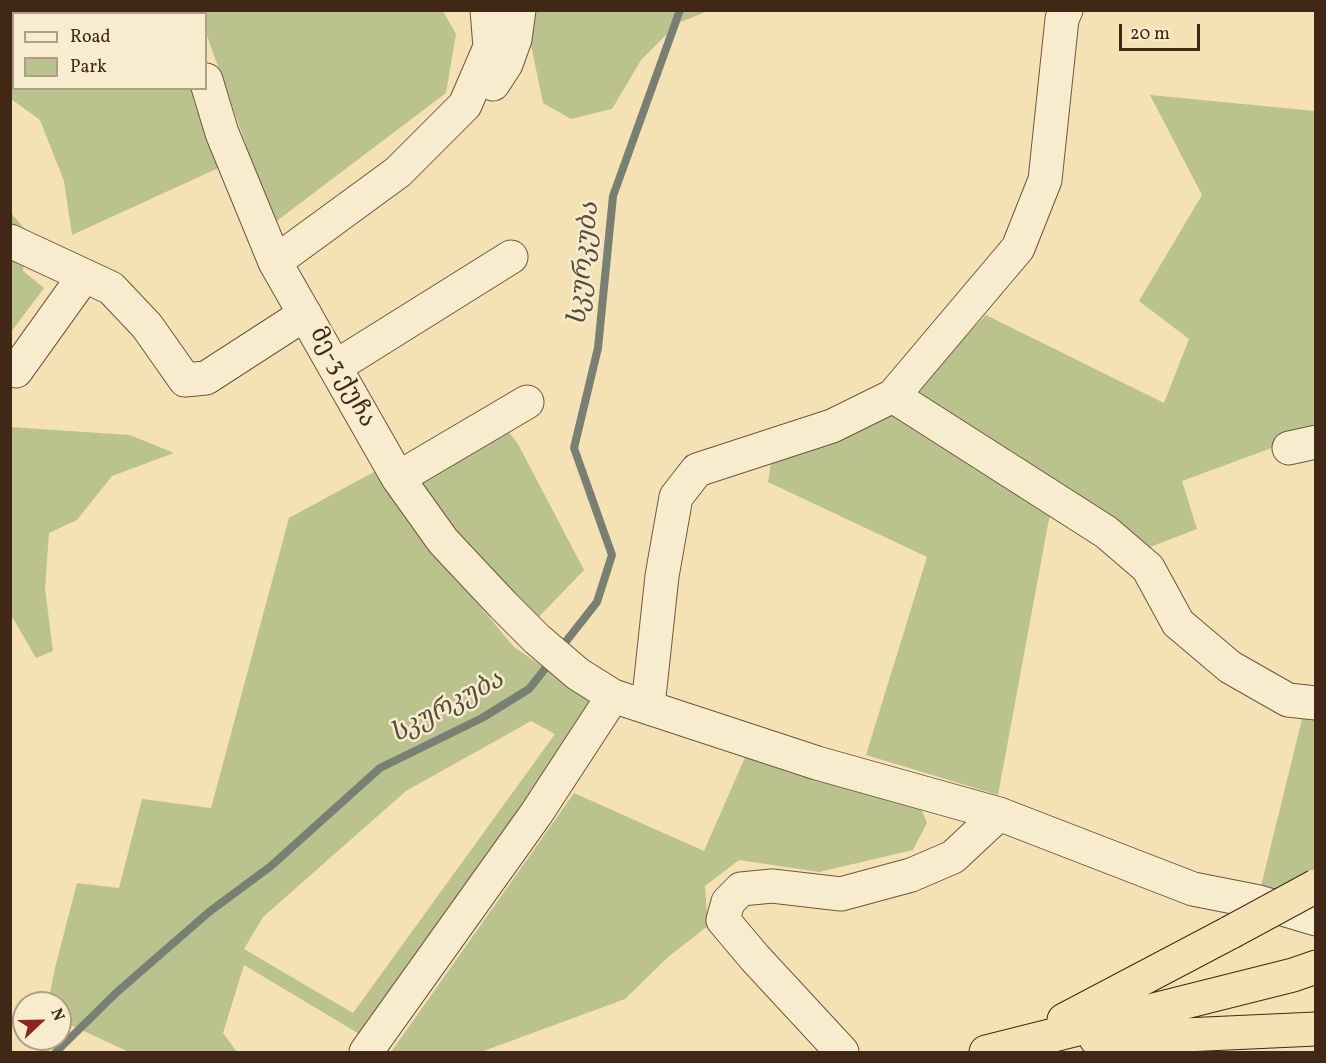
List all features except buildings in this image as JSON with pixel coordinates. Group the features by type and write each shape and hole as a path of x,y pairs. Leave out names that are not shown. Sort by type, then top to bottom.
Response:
{"highway":[{"path":"1022,1042 1316,886"},
{"path":"988,1052 1304,971"},
{"path":"1022,1042 1316,1029"}],"street":[{"path":"465,105 490,47 487,10"},
{"path":"275,262 398,172 465,105 494,84 506,64 515,39 519,10"},
{"path":"648,706 662,576 676,497 697,471 832,426 892,396 1018,248 1045,180 1062,19 1066,10"},
{"name":"მე-3 ქუჩა","path":"207,84 222,133 275,262 398,478 443,541 537,639 578,674 613,696 817,763 999,814 1193,888 1259,902 1316,919"},
{"path":"10,241 111,288 147,326 185,380 206,378 305,314"},
{"path":"335,367 511,257"},
{"path":"16,370 84,276"},
{"path":"892,396 1106,532 1148,568 1178,623 1230,667 1288,700 1316,703"},
{"path":"398,478 526,402"},
{"path":"366,1053 536,814 613,696"},
{"path":"842,1053 723,920 728,902 741,889 772,886 841,894 911,875 953,857 999,814"}],"green space":[{"path":"11,11 171,11 12,12 12,90 199,90 225,165 72,235 64,181 40,120 11,99"},
{"path":"443,11 456,34 446,93 274,223 207,36 207,12 198,12"},
{"path":"524,11 708,11 678,23 641,60 612,109 571,119 543,103"},
{"path":"1150,95 1315,111 1315,432 1182,481 1197,529 1150,547 1056,481 998,795 866,755 927,557 768,482 772,457 895,410 986,315 1164,403 1189,339 1139,301 1202,195"},
{"path":"11,213 29,234 23,271 44,288 11,332"},
{"path":"10,427 130,435 174,453 112,476 77,520 49,533 45,589 53,651 36,658 11,615"},
{"path":"508,431 518,444 584,570 534,622 475,558 418,485"},
{"path":"383,467 421,536 514,647 595,702 361,1035 244,965 223,1033 237,1052 129,1052 72,1026 72,991 50,991 77,883 119,888 142,799 211,808 289,518","holes":["531,721 555,734 353,1013 244,949 263,917 406,791"]},
{"path":"1315,699 1315,904 1261,886 1304,711"},
{"path":"747,753 919,803 927,823 913,850 819,872 739,860 705,886 708,926 668,957 625,999 481,1052 391,1052 574,793 704,851"}],"waterway":[{"name":"სკურკუბა","path":"560,649 597,602 612,555 574,448 598,348 613,196 680,10"},
{"name":"სკურკუბა","path":"56,1052 116,993 209,912 271,866 380,768 482,718 529,689 552,660"}]}
